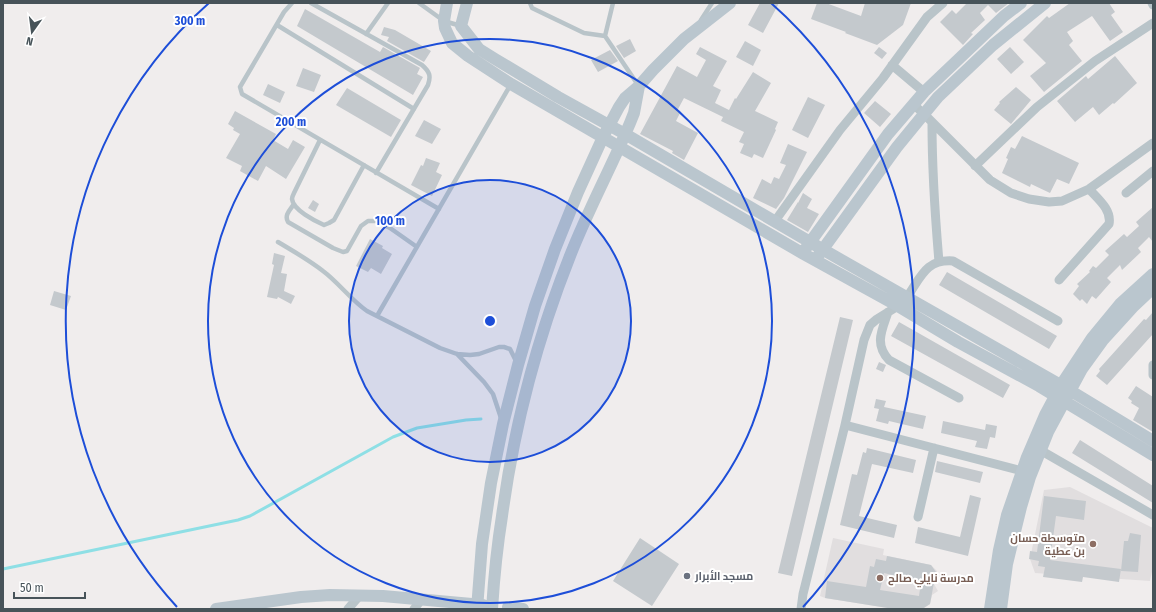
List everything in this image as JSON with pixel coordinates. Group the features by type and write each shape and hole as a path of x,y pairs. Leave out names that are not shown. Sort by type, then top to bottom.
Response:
{"main road":[{"path":"447,3 444,21 445,28 452,43 468,56 511,84 814,260 893,309 1039,386 1153,455"},
{"path":"467,3 461,26 479,49 558,97 1066,388 1153,441"},
{"path":"477,606 482,544 491,483 503,424 518,364 535,306 555,249 578,192 603,137 625,98 639,86 668,54 696,28 730,3"},
{"path":"802,253 888,134 913,104 1004,16 1021,3"},
{"path":"814,260 871,182 924,114 949,86 993,45 1045,3"},
{"path":"216,609 301,597 330,595 383,596 492,607 506,486 517,427 532,369 570,255 593,200 620,146 634,112 639,86"},
{"path":"990,609 1000,543 1007,515 1027,457 1092,338 1120,304 1153,274"},
{"path":"1066,388 1103,340 1133,307 1153,288"},
{"path":"1001,609 1007,564 1021,507 1030,477 1060,399"},
{"path":"508,607 523,609"}],"street":[{"path":"927,17 932,3"},
{"path":"775,221 840,130 883,78 927,17 943,3"},
{"path":"975,166 1037,107 1095,61 1153,23"},
{"path":"892,65 924,92"},
{"path":"913,104 990,180 1011,193 1029,199 1049,202 1062,201 1076,196 1089,189 1153,143"},
{"path":"932,123 934,211 939,262"},
{"path":"1126,193 1153,171"},
{"path":"1059,280 1109,224 1110,219 1107,210 1089,189"},
{"path":"907,297 926,270 933,264 953,261 1058,321"},
{"path":"893,309 880,338 882,350 885,356 889,360 959,398"},
{"path":"801,609 803,594 867,333 870,325 893,309"},
{"path":"1153,365 1153,375"},
{"path":"845,425 1022,471"},
{"path":"918,517 934,448"},
{"path":"1040,450 1153,515"},
{"path":"348,609 360,595"},
{"path":"414,609 422,599"},
{"path":"492,607 508,607"}],"lane":[{"path":"292,3 284,12 240,87 242,94 439,209"},
{"path":"311,3 428,70 430,77 428,85 376,172"},
{"path":"366,34 388,3"},
{"path":"419,3 444,21 461,26"},
{"path":"530,3 532,8 584,33 605,36 639,86"},
{"path":"605,36 613,3"},
{"path":"696,28 712,3"},
{"path":"277,25 414,109"},
{"path":"377,316 511,84"},
{"path":"320,140 292,199 297,208 315,221 324,225 334,220 364,165"},
{"path":"294,204 286,214 286,219 288,222 333,248 343,252 347,251 361,226 368,221 376,221 390,228 417,247"},
{"path":"278,242 323,270 359,305 377,316 440,348 458,354 479,354 504,346 510,349 518,364"},
{"path":"458,354 493,394 503,424"}],"shaded area":[{"name":"متوسطة حسان بن عطية","path":"1070,487 1153,528 1153,567 1150,581 1035,573 1030,559 1044,490"},
{"name":"مدرسة نايلي صالح","path":"833,538 884,549 883,555 931,565 937,571 934,584 938,591 932,595 930,604 923,609 894,609 820,596"}],"building":[{"path":"760,3 779,3 763,33 748,25"},
{"path":"817,3 826,3 861,16 865,3 911,3 903,25 877,45 811,19"},
{"path":"967,3 1009,3 996,13 988,5 980,13 985,20 971,33 973,34 963,45 940,22 952,10 956,14"},
{"path":"1070,3 1109,3 1115,12 1111,15 1123,32 1110,41 1092,16 1067,32 1073,41 1069,45 1082,61 1044,92 1030,76 1046,63 1023,40 1047,16 1049,18"},
{"path":"305,9 380,52 383,47 420,68 417,74 423,77 413,95 297,26"},
{"path":"384,27 395,30 431,51 424,62 387,41 389,37 381,35"},
{"path":"630,39 636,51 624,58 616,46"},
{"path":"745,41 761,50 753,66 736,57"},
{"path":"700,47 727,61 713,86 721,90 715,103 729,110 735,98 736,99 753,72 771,83 755,111 778,122 775,129 776,130 763,158 754,154 752,158 740,153 744,144 739,142 744,132 721,121 723,117 684,98 677,111 680,113 676,121 698,133 684,160 672,153 673,151 640,134 677,66 697,77 706,60 696,54"},
{"path":"879,47 887,53 882,59 874,53"},
{"path":"1010,47 1024,62 1011,74 997,59"},
{"path":"610,50 618,61 598,72 591,60"},
{"path":"1115,56 1137,83 1114,104 1113,103 1099,115 1093,107 1075,122 1057,101 1086,76 1088,79"},
{"path":"303,68 321,75 314,92 296,86"},
{"path":"268,84 285,92 280,103 263,95"},
{"path":"1016,87 1031,100 1011,124 994,110 1000,103 999,102"},
{"path":"347,88 401,120 391,137 336,105"},
{"path":"808,97 825,105 808,138 792,130"},
{"path":"875,101 891,114 880,127 864,113"},
{"path":"235,111 276,134 273,140 288,149 293,140 305,147 286,179 266,166 258,181 240,171 242,166 226,158 240,134 233,130 234,128 228,124"},
{"path":"424,120 441,129 432,144 415,136"},
{"path":"1022,136 1079,163 1069,184 1057,179 1050,193 1031,184 1030,187 1002,173 1011,147 1015,149"},
{"path":"788,144 807,152 784,198 776,209 753,198 762,179 771,184 774,177 779,179 786,165 780,163"},
{"path":"426,158 440,163 436,172 442,175 432,196 411,185 421,165 423,166"},
{"path":"803,193 812,199 807,208 819,214 808,232 787,220"},
{"path":"313,200 319,204 315,212 308,208"},
{"path":"1153,207 1153,242 1149,237 1138,248 1141,252 1122,270 1120,265 1107,278 1111,282 1096,299 1092,296 1087,304 1082,299 1080,301 1073,294 1079,286 1077,284 1090,272 1089,271 1093,266 1096,268 1109,255 1105,251 1124,234 1127,237 1139,226 1136,222"},
{"path":"370,239 383,246 382,248 392,254 381,274 371,268 368,272 356,266"},
{"path":"274,253 285,256 281,273 287,274 284,291 295,296 291,304 278,297 277,299 267,297 274,265 272,264"},
{"path":"947,272 1057,336 1049,349 939,285"},
{"path":"54,291 71,296 66,310 50,305"},
{"path":"1153,312 1153,334 1107,385 1096,376 1100,371 1099,369 1144,319 1146,320"},
{"path":"840,317 853,320 792,576 778,573"},
{"path":"899,322 1010,385 1003,398 891,336"},
{"path":"879,362 886,365 883,372 876,369"},
{"path":"1136,386 1153,397 1153,432 1133,420 1139,408 1131,403 1132,401 1128,398"},
{"path":"876,399 886,401 884,407 926,416 923,429 889,421 888,424 876,421 879,409 874,408"},
{"path":"943,421 985,430 986,424 997,426 995,438 990,437 987,449 975,447 977,441 941,433"},
{"path":"1080,440 1153,486 1153,503 1072,453"},
{"path":"867,448 916,460 913,473 872,464 859,516 897,525 894,538 840,525 852,474 857,475 863,452 866,453"},
{"path":"937,461 983,472 980,483 935,472"},
{"path":"970,495 981,498 968,556 915,543 918,527 960,537"},
{"path":"1044,496 1086,501 1084,520 1056,516 1050,560 1121,569 1119,582 1083,577 1082,582 1043,577 1045,567 1038,566 1039,561 1029,559 1030,551 1037,552"},
{"path":"1130,533 1141,535 1138,572 1121,571 1124,541 1128,541"},
{"path":"640,538 679,564 652,606 613,581"},
{"path":"887,556 931,565 936,572 930,604 922,609 894,609 825,598 827,581 866,587 870,566 874,567 876,559 886,561","holes":["884,573 921,582 919,596 880,590"]}],"waterway":[{"path":"3,569 238,520 250,516 393,437 417,428 481,419"}],"place":[{"name":"متوسطة حسان بن عطية","path":"1093,544"},
{"name":"مسجد الأبرار","path":"687,576"},
{"name":"مدرسة نايلي صالح","path":"880,578"}]}
